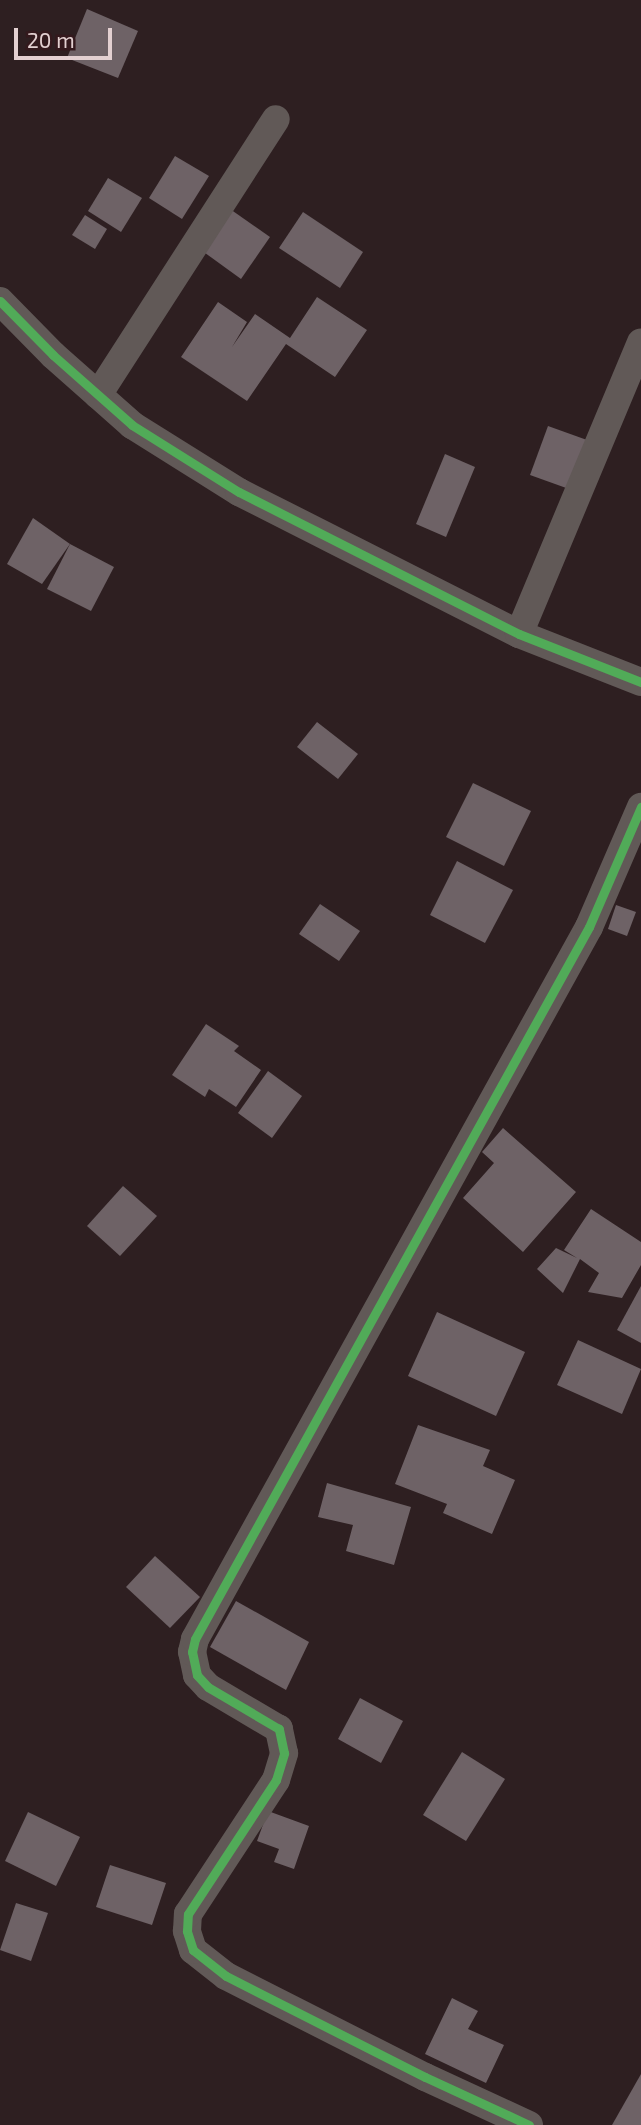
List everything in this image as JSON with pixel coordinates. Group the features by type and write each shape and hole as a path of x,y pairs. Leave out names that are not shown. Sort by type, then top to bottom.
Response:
{"street":[{"path":"98,396 276,119"},
{"path":"0,301 53,355 132,425 239,492 519,634 641,682"},
{"path":"519,634 641,342"},
{"path":"529,2125 425,2077 226,1976 193,1950 187,1931 188,1914 276,1780 284,1753 279,1728 208,1687 198,1675 192,1652 201,1627 589,927 641,807"}],"building":[{"path":"87,9 138,31 118,78 67,58"},
{"path":"175,156 209,176 182,219 149,198"},
{"path":"108,178 142,198 121,232 88,211"},
{"path":"230,209 270,237 241,279 201,250"},
{"path":"303,212 363,252 340,288 279,248"},
{"path":"85,215 107,229 95,249 72,235"},
{"path":"317,297 367,330 335,377 286,344 247,401 181,357 218,302 247,322 232,347 255,314 290,338"},
{"path":"548,426 587,440 569,489 530,475"},
{"path":"445,454 475,467 446,537 416,524"},
{"path":"33,518 70,544 42,584 7,564"},
{"path":"70,544 114,567 91,611 47,589"},
{"path":"317,722 358,754 338,779 297,747"},
{"path":"473,783 531,811 504,866 446,837"},
{"path":"457,861 513,890 485,943 430,915"},
{"path":"320,904 360,931 339,961 299,934"},
{"path":"616,905 636,912 627,936 608,929"},
{"path":"206,1024 239,1046 234,1051 261,1070 236,1107 209,1089 205,1097 172,1075"},
{"path":"268,1071 302,1096 272,1138 238,1113"},
{"path":"503,1128 576,1192 523,1252 463,1198 494,1163 482,1152"},
{"path":"123,1186 157,1216 120,1256 87,1226"},
{"path":"591,1209 641,1242 641,1265 622,1298 588,1292 599,1273 580,1259 563,1293 537,1269 556,1248 577,1258 564,1250"},
{"path":"641,1286 641,1343 617,1330"},
{"path":"437,1312 525,1352 496,1416 408,1376"},
{"path":"578,1340 641,1369 622,1414 557,1385"},
{"path":"418,1425 490,1450 483,1466 515,1480 492,1534 443,1513 447,1504 395,1484"},
{"path":"327,1483 411,1507 394,1565 346,1551 353,1525 318,1517"},
{"path":"155,1556 200,1597 170,1628 126,1587"},
{"path":"236,1601 309,1642 286,1690 210,1647"},
{"path":"360,1698 403,1721 381,1763 338,1739"},
{"path":"462,1752 505,1779 466,1841 423,1815"},
{"path":"268,1811 309,1826 294,1869 274,1862 279,1849 257,1841"},
{"path":"28,1812 80,1837 56,1886 5,1861"},
{"path":"110,1865 166,1883 152,1925 96,1907"},
{"path":"16,1903 48,1913 31,1961 0,1950"},
{"path":"452,1998 478,2011 468,2029 504,2045 486,2083 425,2054"},
{"path":"641,2074 641,2125 612,2125"}],"cycle path":[{"path":"0,301 53,355 132,425 239,492 519,634 641,682"},
{"path":"529,2125 425,2077 226,1976 193,1950 187,1931 188,1914 276,1780 284,1753 279,1729 208,1687 197,1675 192,1652 195,1639 589,927 641,807"}]}
